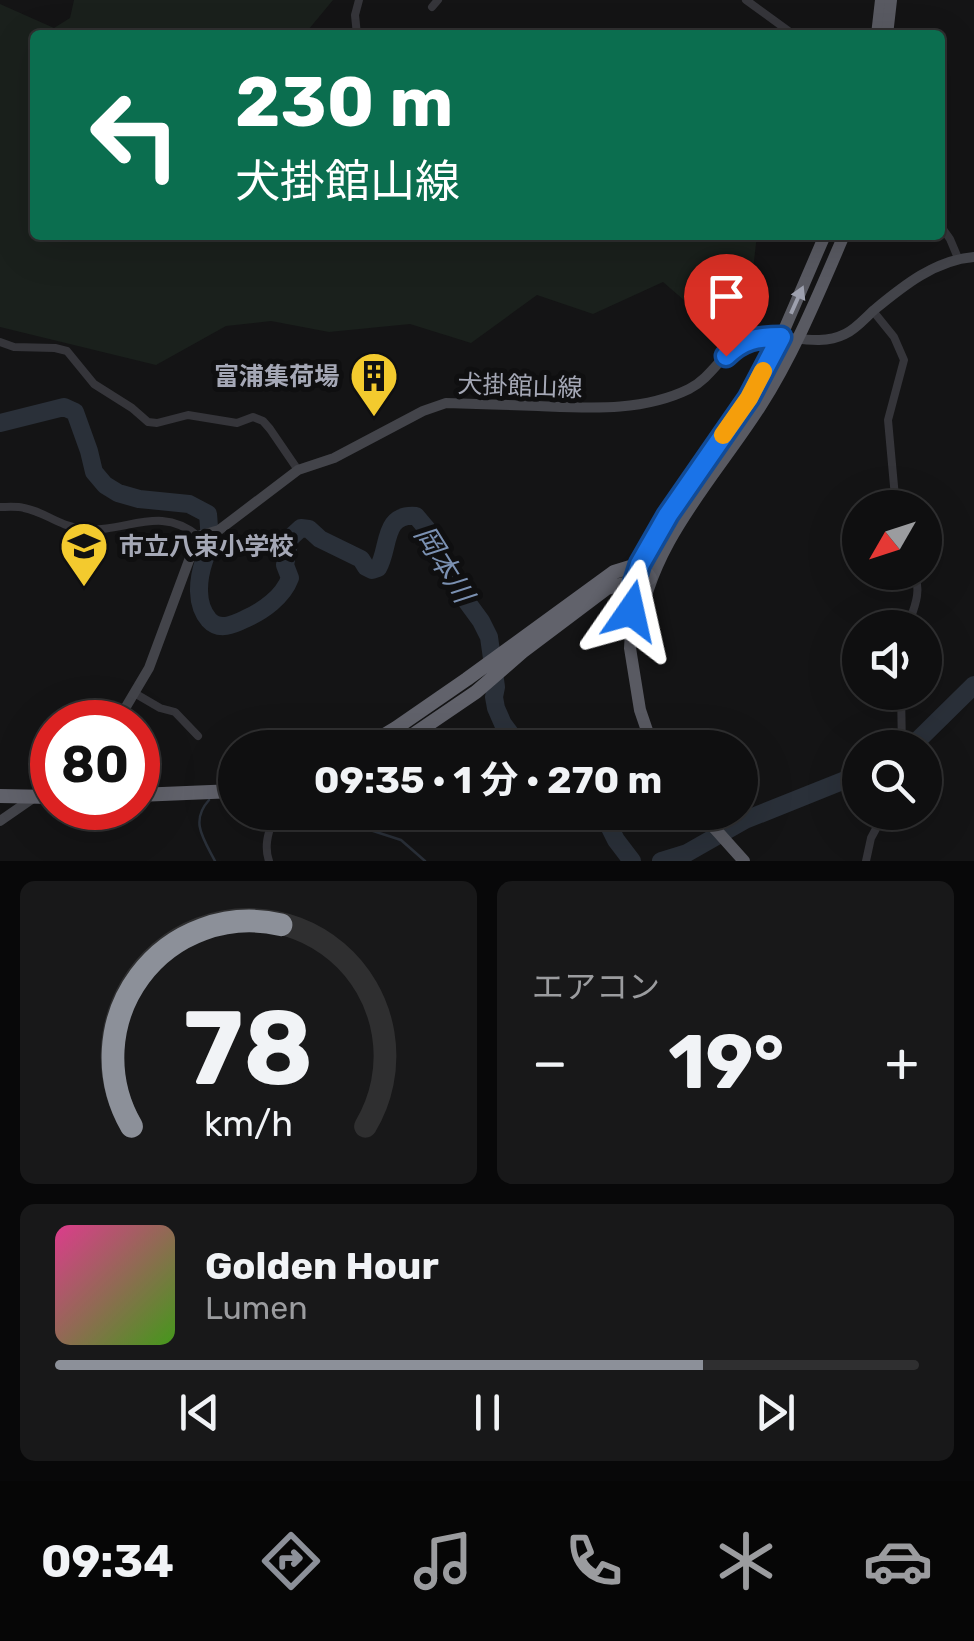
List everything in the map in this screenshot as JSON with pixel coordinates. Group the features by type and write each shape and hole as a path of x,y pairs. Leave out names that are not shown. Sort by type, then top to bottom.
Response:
{"highway":[{"path":"877,30 880,0"},
{"path":"888,30 891,0"},
{"path":"634,681 640,615 656,564 788,359 788,338 823,240"},
{"path":"646,730 630,648 634,583 640,564 668,515 788,338 841,240"},
{"path":"640,564 650,578"},
{"path":"418,730 605,578 640,564"},
{"path":"519,648 607,588 650,578"},
{"path":"393,730 472,685"},
{"path":"160,794 218,791"},
{"path":"0,796 30,796"},
{"path":"715,830 744,861"}],"main road":[{"name":"犬掛館山線","path":"200,536 218,530 298,470 334,458 423,410 446,403 584,408 648,403 705,380 744,340 758,337 819,341 840,336 929,271 958,258 974,257"},
{"path":"132,700 162,636 200,536"},
{"path":"0,821 30,800"}],"street":[{"path":"356,30 359,0"},
{"path":"746,0 779,30"},
{"path":"945,232 958,258"},
{"path":"873,311 894,337 904,360 888,420 894,490"},
{"path":"0,342 14,347 67,351 94,384 148,422 188,415 237,423 253,417 264,422 298,470"},
{"path":"0,507 24,508 63,526 86,529 111,530 161,520 200,536"},
{"path":"136,694 175,712 198,736"},
{"path":"269,830 266,840 269,861"},
{"path":"866,861 875,830"}],"shaded area":[{"path":"74,0 333,0 308,30 30,30 30,240 756,240 747,322 707,320 663,282 593,314 537,295 471,343 410,324 329,332 271,321 226,326 156,365 0,327 0,4 54,28 70,18"}],"waterway":[{"name":"岡本川","path":"0,423 64,407 75,412 94,472 105,485 139,499 189,504 208,514 209,546 199,591 201,607 217,625 231,625 252,616 283,591 290,578 285,565 290,538 301,528 361,559 372,570 382,560 392,526 397,520 416,516 432,535 451,580 489,637 496,708 508,730"},
{"name":"岡本川","path":"928,730 974,685"},
{"name":"岡本川","path":"661,861 687,853 745,820 842,781"},
{"path":"209,800 199,822 215,861"},
{"path":"370,830 401,840 425,861"},
{"name":"岡本川","path":"611,830 632,861"}],"slow traffic":[{"path":"723,435 763,371"}],"place":[{"name":"富浦集荷場","path":"374,418"},
{"name":"市立八束小学校","path":"84,588"}],"route":[{"path":"631,611 640,564 668,515 749,398 781,337 744,340 726,356"}]}
